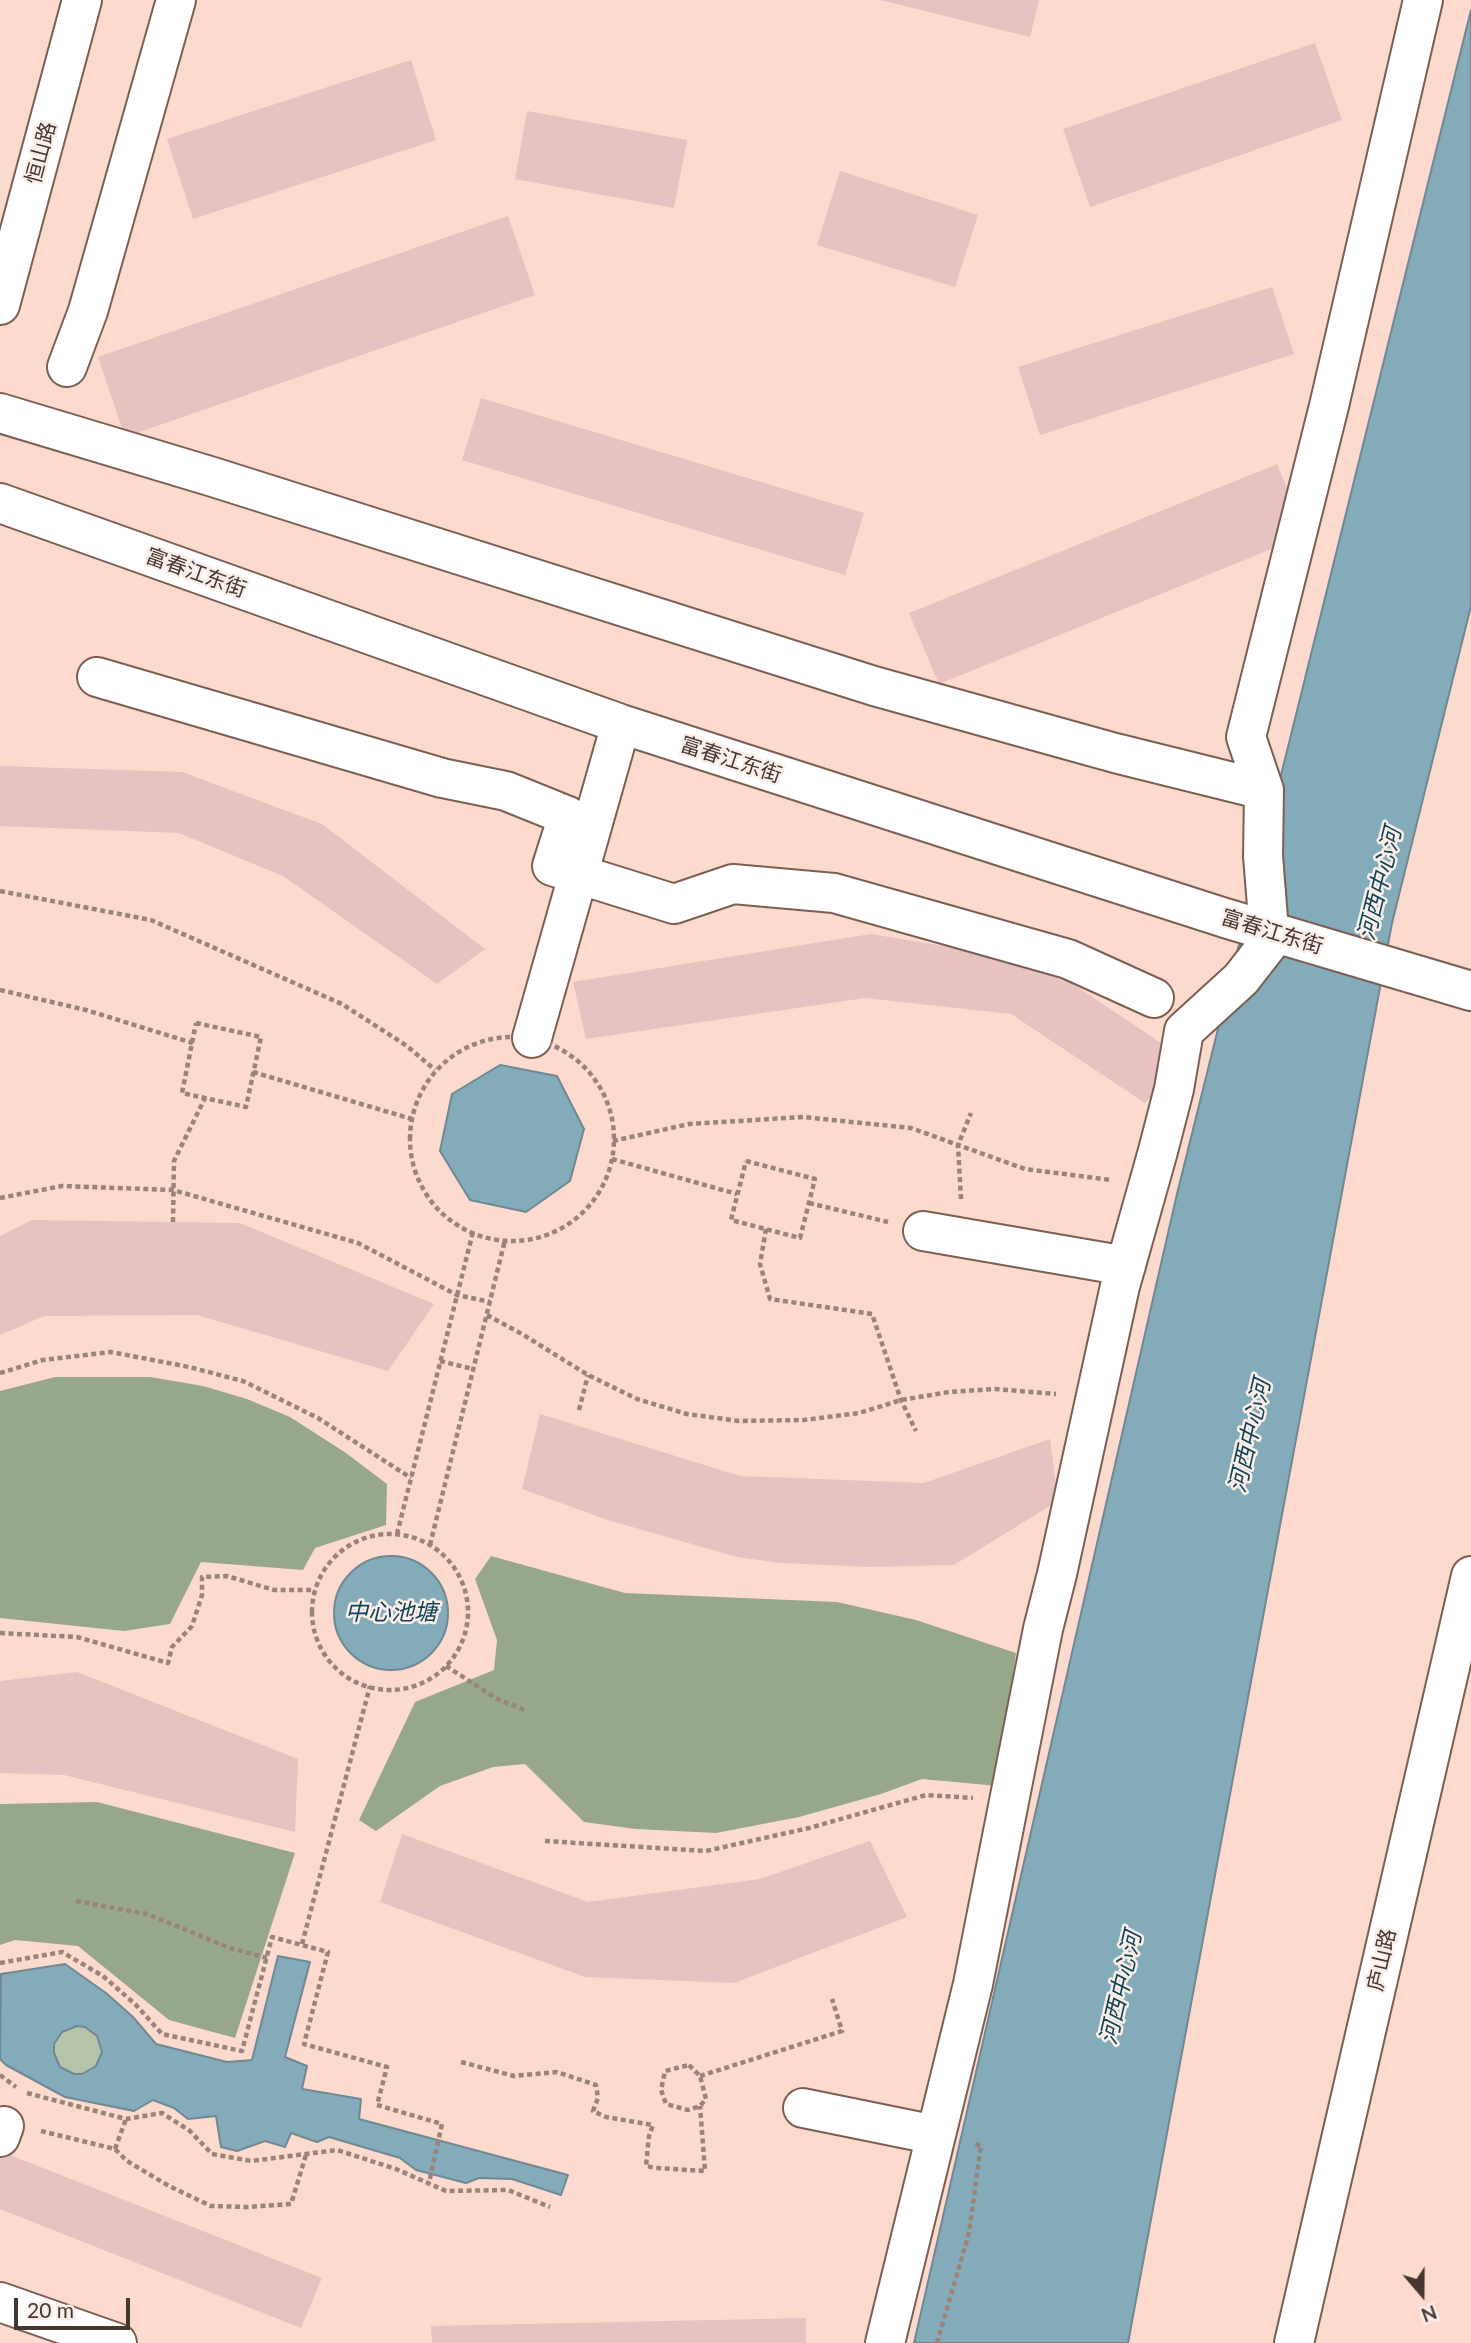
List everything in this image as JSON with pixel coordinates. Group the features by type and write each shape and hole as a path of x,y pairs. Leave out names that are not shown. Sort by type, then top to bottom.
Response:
{"street":[{"name":"恒山路","path":"0,305 82,0"},
{"path":"67,367 88,311 176,0"},
{"path":"885,2343 973,1984 1043,1629 1126,1266 1174,1090 1184,1031 1241,979 1273,932 1263,856 1264,789 1245,737 1329,406 1423,0"},
{"path":"0,413 240,485 874,686 1115,753 1264,789"},
{"name":"富春江东街","path":"0,503 621,724 1224,918 1462,988"},
{"path":"97,677 442,778 506,791 568,816 552,866 579,872 674,904 733,884 834,893 1068,959 1154,998"},
{"path":"532,1038 621,724"},
{"path":"923,1231 1126,1266"},
{"name":"庐山路","path":"1294,2343 1471,1576"},
{"path":"803,2108 936,2135"},
{"path":"0,2302 117,2343"}],"path":[{"path":"0,891 151,920 342,1004 407,1046 435,1070"},
{"path":"0,990 86,1010 192,1043"},
{"path":"196,1023 261,1037 253,1072 246,1107 182,1093 196,1023"},
{"path":"496,1037 532,1038 563,1049 588,1069 605,1096 614,1127 612,1159 601,1189 581,1214 553,1232 522,1241 490,1239 457,1226 431,1202 413,1170 409,1136 416,1101 435,1070 462,1048 496,1037"},
{"path":"253,1072 412,1119"},
{"path":"173,1222 174,1161 205,1098"},
{"path":"971,1113 958,1145 961,1217 982,1241"},
{"path":"613,1141 689,1124 803,1117 911,1128 1025,1169 1101,1180 1151,1180"},
{"path":"612,1159 737,1194"},
{"path":"746,1161 815,1179 809,1203 800,1238 731,1220 746,1161"},
{"path":"0,1198 62,1186 173,1190 358,1243 457,1296 489,1302"},
{"path":"809,1203 923,1231"},
{"path":"766,1229 760,1264 770,1299 872,1314 901,1400 916,1431"},
{"path":"397,1534 473,1232"},
{"path":"430,1545 505,1240"},
{"path":"487,1315 588,1375 637,1399 687,1414 739,1421 804,1420 859,1413 901,1400 948,1392 995,1388 1050,1393 1094,1403"},
{"path":"0,1373 43,1360 111,1352 189,1367 243,1381 318,1418 411,1478"},
{"path":"440,1361 473,1369"},
{"path":"579,1410 588,1375"},
{"path":"397,1534 430,1545 451,1562 464,1585 469,1611 464,1638 452,1661 432,1679 406,1689 379,1690 354,1682 333,1666 318,1643 312,1617 315,1590 327,1567 346,1548 371,1537 397,1534"},
{"path":"0,1633 77,1637 168,1663 172,1647 192,1626 202,1595 202,1577 227,1576 274,1590 315,1590"},
{"path":"446,1666 497,1699 527,1711"},
{"path":"302,1944 370,1686"},
{"path":"545,1842 706,1851 809,1828 926,1795 1009,1798"},
{"path":"76,1901 147,1914 230,1948 267,1958"},
{"path":"0,1963 62,1952 103,1976 136,2005 162,2034 242,2051 272,1937 328,1952 304,2044 387,2067 377,2105 442,2124 429,2183"},
{"path":"700,2076 842,2031 832,1999"},
{"path":"461,2062 514,2076 557,2072 596,2085 598,2098 593,2111 606,2117 653,2125 646,2166 656,2168 705,2171 700,2106"},
{"path":"689,2065 700,2076 706,2099 700,2106 688,2110 666,2104 661,2090 665,2071 689,2065"},
{"path":"0,2075 22,2092 126,2119 162,2113 190,2131 212,2154 251,2161 337,2150 396,2169 446,2191 508,2190 550,2207"},
{"path":"115,2149 126,2119"},
{"path":"2,2132 15,2125 115,2149 127,2161 169,2186 211,2206 291,2204 306,2155"},
{"path":"937,2343 969,2233 981,2146"}],"green space":[{"path":"55,1377 150,1377 203,1386 247,1399 290,1417 346,1453 387,1484 386,1525 315,1548 303,1570 201,1562 170,1624 124,1631 0,1618 0,1391"},
{"path":"491,1556 625,1593 837,1602 916,1620 1016,1653 998,1786 922,1779 881,1794 799,1817 716,1833 636,1829 584,1822 525,1764 493,1767 440,1786 376,1831 359,1820 415,1702 494,1670 497,1640 475,1579"},
{"path":"97,1802 295,1853 235,2038 169,2020 78,1946 15,1940 0,1945 0,1804"},
{"path":"78,2026 95,2033 102,2050 95,2067 78,2074 61,2067 54,2050 61,2033"}],"water":[{"name":"河西中心河","path":"1471,10 1471,606 1392,923 1128,2343 914,2343 1177,1194"},
{"path":"500,1065 557,1076 584,1129 570,1181 526,1212 470,1200 440,1151 452,1094"},
{"name":"中心池塘","path":"391,1556 413,1560 432,1572 444,1591 448,1613 444,1635 432,1654 413,1666 391,1670 369,1666 350,1654 338,1635 334,1613 338,1591 350,1572 369,1560"},
{"path":"278,1956 310,1962 285,2057 307,2066 302,2089 361,2099 359,2119 568,2175 561,2195 512,2179 479,2178 466,2183 416,2170 400,2158 329,2137 317,2142 291,2133 285,2147 265,2141 237,2151 221,2147 216,2116 188,2119 174,2108 153,2100 134,2111 65,2097 6,2065 0,2059 1,1974 65,1964 106,1993 133,2017 156,2044 227,2062 252,2060","holes":["77,2026 85,2027 97,2036 102,2052 96,2066 82,2074 74,2074 60,2067 54,2053 54,2044 62,2032"]}],"building":[{"path":"880,0 1039,0 1030,37"},
{"path":"1315,43 1342,120 1090,207 1063,129"},
{"path":"411,60 436,140 193,219 167,139"},
{"path":"527,111 687,140 674,208 515,179"},
{"path":"840,171 978,215 955,287 817,245"},
{"path":"508,216 535,295 125,437 98,357"},
{"path":"1272,287 1294,354 1040,435 1018,367"},
{"path":"481,398 864,513 845,575 462,460"},
{"path":"1277,464 1306,535 939,684 909,613"},
{"path":"0,766 182,772 322,824 485,949 437,984 283,876 179,833 0,826"},
{"path":"871,934 1040,962 1185,1059 1145,1103 1011,1014 865,998 586,1039 573,982"},
{"path":"32,1220 240,1223 434,1304 388,1371 197,1315 44,1316 0,1335 0,1236"},
{"path":"540,1414 740,1476 924,1483 1050,1439 1058,1501 954,1565 870,1567 780,1563 737,1557 608,1520 522,1489"},
{"path":"77,1672 298,1759 295,1832 64,1775 0,1773 0,1681"},
{"path":"402,1834 588,1902 760,1879 870,1841 907,1917 734,1983 585,1977 380,1902"},
{"path":"0,2151 322,2278 301,2328 0,2209"},
{"path":"806,2318 806,2343 432,2343 431,2326"}]}
